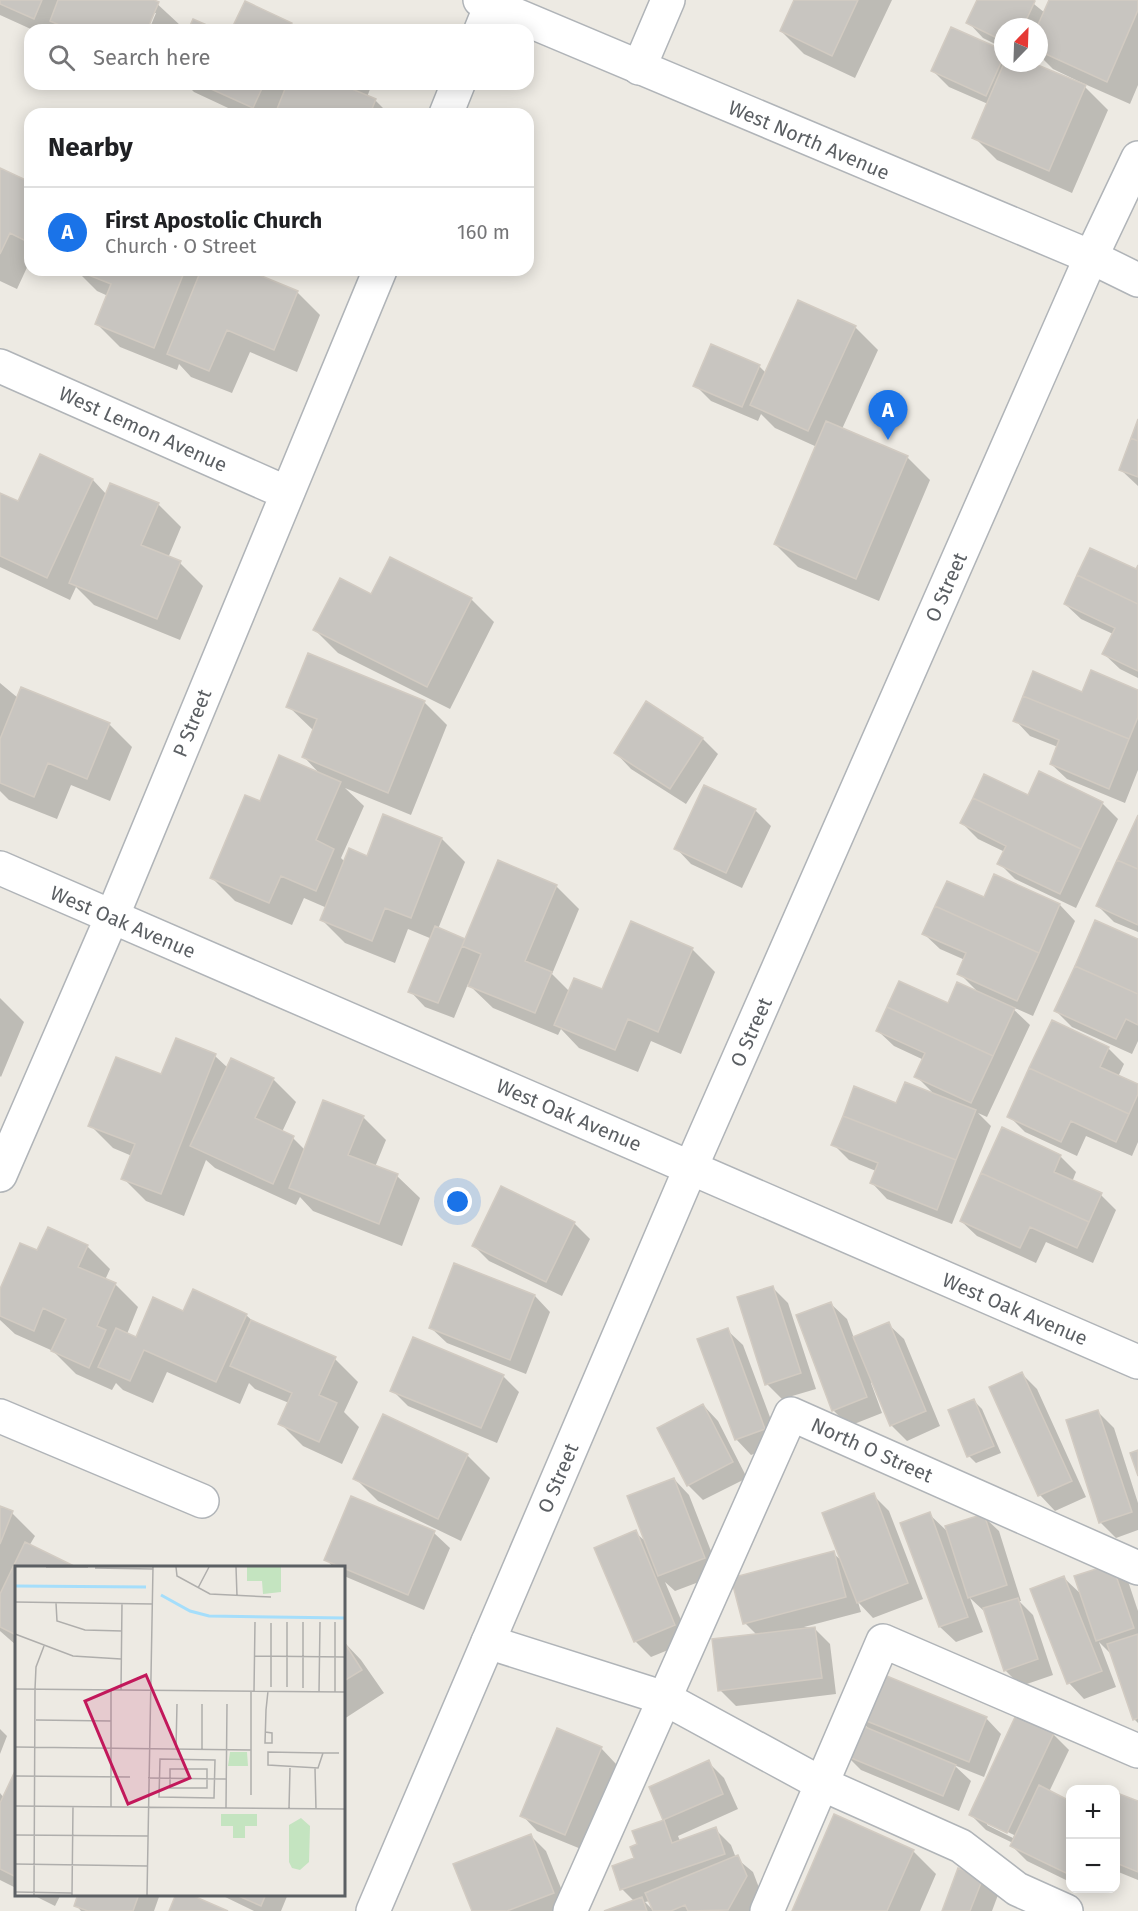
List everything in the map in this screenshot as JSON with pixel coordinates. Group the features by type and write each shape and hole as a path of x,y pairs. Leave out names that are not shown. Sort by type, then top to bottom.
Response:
{"street":[{"path":"639,68 668,0"},
{"name":"West North Avenue","path":"484,12 517,24"},
{"name":"West North Avenue","path":"534,30 639,68 1091,258 1138,280"},
{"path":"448,108 456,90"},
{"name":"O Street","path":"373,1911 691,1167 1091,258 1138,158"},
{"name":"P Street","path":"0,1175 112,917 377,276"},
{"name":"West Lemon Avenue","path":"0,366 287,493"},
{"name":"West Oak Avenue","path":"0,868 691,1167 1134,1350"},
{"name":"North O Street","path":"570,1911 791,1414 1138,1568"},
{"path":"0,1416 202,1501"},
{"path":"767,1911 883,1641 1138,1751"},
{"path":"488,1642 664,1698 822,1784 961,1846 1017,1889 1066,1911"}],"building":[{"path":"0,0 42,0 34,19 0,4"},
{"path":"58,0 154,0 159,2 150,24 57,24 50,21"},
{"path":"794,0 858,0 832,56 780,31"},
{"path":"977,0 1035,1 1027,18 994,18 994,37 966,23"},
{"path":"1049,0 1138,0 1138,10 1107,82 1048,55 1048,18 1041,18"},
{"path":"245,1 292,23 292,24 234,24"},
{"path":"193,19 204,24 191,24"},
{"path":"951,27 994,46 994,72 997,72 986,96 931,71"},
{"path":"1048,69 1086,85 1049,171 972,138 1000,72 1048,72"},
{"path":"213,90 261,90 253,108"},
{"path":"285,90 354,90 376,99 372,108 277,108"},
{"path":"0,168 24,179 24,240 10,233 0,254"},
{"path":"91,276 183,276 154,348 95,324 111,284"},
{"path":"199,276 262,276 298,291 274,350 227,330 209,371 167,354"},
{"path":"798,300 856,326 808,431 750,405"},
{"path":"711,344 760,365 742,407 693,386"},
{"path":"1138,419 1138,441 1131,438"},
{"path":"826,421 908,456 856,579 774,544"},
{"path":"1131,438 1138,441 1138,477 1119,470"},
{"path":"40,454 93,479 47,578 0,556 0,493 18,501"},
{"path":"110,483 159,503 141,545 181,561 157,619 69,583"},
{"path":"1090,548 1136,569 1138,565 1138,604 1077,575"},
{"path":"390,557 472,598 427,687 313,630 340,578 371,594"},
{"path":"1077,575 1138,604 1138,671 1102,654 1115,628 1064,604"},
{"path":"308,653 425,701 388,793 302,757 317,719 286,707"},
{"path":"1091,670 1138,690 1138,717 1129,739 1023,696 1033,671 1082,692"},
{"path":"21,687 110,723 87,779 48,763 34,797 0,783 0,739"},
{"path":"1023,696 1129,739 1109,789 1050,764 1059,740 1013,721"},
{"path":"646,701 703,738 670,789 614,753"},
{"path":"279,755 341,782 316,840 334,849 316,891 281,876 269,903 210,878 245,795 260,801"},
{"path":"1039,771 1103,802 1081,849 973,798 984,774 1028,795"},
{"path":"704,785 756,809 726,873 674,849"},
{"path":"973,798 1081,849 1060,894 997,864 1006,846 960,823"},
{"path":"383,814 442,838 411,918 385,908 372,941 320,920 349,848 367,856"},
{"path":"1138,815 1138,869 1117,860"},
{"path":"498,860 557,885 525,961 552,972 535,1013 468,986 481,954 462,946"},
{"path":"1117,860 1138,869 1138,925 1096,906"},
{"path":"994,874 1060,904 1039,953 935,906 947,881 984,897"},
{"path":"935,906 1039,953 1017,1001 957,974 966,953 922,934"},
{"path":"1095,920 1138,939 1138,994 1075,966"},
{"path":"631,921 693,948 658,1032 628,1019 615,1050 554,1025 574,978 602,989"},
{"path":"435,926 465,939 438,1003 408,992"},
{"path":"1075,966 1138,994 1138,1025 1126,1019 1116,1039 1054,1011"},
{"path":"899,981 948,1003 957,982 1015,1008 993,1056 887,1007"},
{"path":"887,1007 993,1056 971,1103 914,1077 925,1053 876,1031"},
{"path":"1052,1020 1109,1047 1100,1067 1138,1084 1138,1094 1129,1114 1029,1068"},
{"path":"176,1038 216,1054 161,1194 121,1179 135,1144 88,1126 116,1057 161,1074"},
{"path":"231,1058 274,1078 255,1118 294,1136 273,1184 190,1146"},
{"path":"1029,1068 1129,1114 1116,1142 1071,1121 1061,1142 1007,1117"},
{"path":"905,1082 976,1110 956,1160 843,1116 854,1086 896,1103"},
{"path":"323,1100 364,1116 348,1155 398,1174 379,1224 289,1188"},
{"path":"843,1116 956,1160 937,1210 870,1183 878,1163 831,1145"},
{"path":"1002,1127 1061,1155 1054,1172 1102,1193 1089,1222 981,1173"},
{"path":"981,1173 1089,1222 1077,1248 1030,1227 1020,1248 960,1221"},
{"path":"501,1186 575,1222 546,1282 472,1246"},
{"path":"48,1227 88,1245 78,1267 116,1283 97,1326 106,1330 89,1368 51,1351 66,1319 43,1308 34,1331 0,1316 0,1289 20,1243 37,1250"},
{"path":"454,1263 535,1295 510,1360 429,1328"},
{"path":"773,1286 801,1373 765,1385 737,1297"},
{"path":"193,1289 247,1314 216,1382 144,1350 130,1381 98,1367 116,1328 136,1337 153,1297 183,1311"},
{"path":"831,1302 867,1397 832,1411 796,1315"},
{"path":"251,1320 336,1357 319,1395 337,1403 319,1442 278,1424 292,1393 230,1366"},
{"path":"889,1322 926,1411 890,1426 853,1337"},
{"path":"728,1328 765,1429 735,1440 697,1339"},
{"path":"413,1337 504,1375 481,1428 390,1391"},
{"path":"1022,1372 1072,1481 1038,1496 989,1387"},
{"path":"974,1399 994,1446 967,1457 948,1410"},
{"path":"703,1404 733,1462 687,1486 657,1428"},
{"path":"1098,1410 1132,1512 1099,1523 1066,1420"},
{"path":"383,1414 468,1454 438,1519 353,1479"},
{"path":"1138,1450 1138,1476 1130,1453"},
{"path":"674,1478 705,1558 658,1576 627,1496"},
{"path":"874,1493 908,1583 857,1603 822,1513"},
{"path":"351,1496 435,1531 408,1595 345,1569 345,1566 338,1566 324,1560"},
{"path":"0,1506 13,1511 0,1544"},
{"path":"930,1512 968,1617 939,1627 900,1523"},
{"path":"984,1514 1007,1585 968,1598 945,1526"},
{"path":"636,1530 675,1625 634,1642 594,1548"},
{"path":"25,1542 74,1566 15,1566 15,1634 0,1627 0,1594"},
{"path":"834,1551 846,1597 743,1624 731,1578"},
{"path":"1112,1564 1134,1628 1096,1641 1074,1576"},
{"path":"1064,1576 1102,1671 1067,1684 1030,1589"},
{"path":"1018,1598 1038,1659 1004,1671 983,1608"},
{"path":"815,1627 822,1678 718,1691 712,1639"},
{"path":"1138,1634 1138,1718 1133,1720 1107,1644"},
{"path":"345,1644 362,1670 345,1680"},
{"path":"872,1670 987,1717 969,1762 854,1716"},
{"path":"1016,1715 1054,1733 1007,1833 969,1815"},
{"path":"858,1724 956,1765 943,1796 844,1755"},
{"path":"557,1728 602,1747 565,1835 520,1816"},
{"path":"709,1760 723,1794 663,1820 649,1787"},
{"path":"15,1771 15,1876 0,1869 0,1803"},
{"path":"1039,1785 1066,1799 1066,1873 1010,1846"},
{"path":"1120,1794 1138,1801 1138,1872 1120,1865"},
{"path":"834,1814 914,1850 887,1911 792,1911"},
{"path":"664,1820 672,1843 716,1827 725,1854 620,1890 612,1866 634,1858 630,1847 637,1844 632,1831"},
{"path":"531,1834 554,1893 507,1911 472,1911 453,1864"},
{"path":"738,1855 747,1876 728,1910 688,1911 685,1905 671,1911 653,1911 645,1893"},
{"path":"958,1868 983,1878 970,1911 942,1911"},
{"path":"77,1896 138,1896 133,1911 88,1911 74,1906"},
{"path":"175,1896 194,1896 228,1911 169,1911"},
{"path":"238,1896 265,1896 261,1906"},
{"path":"642,1897 647,1911 604,1911"}],"place":[{"name":"First Apostolic Church","path":"888,440"}]}
